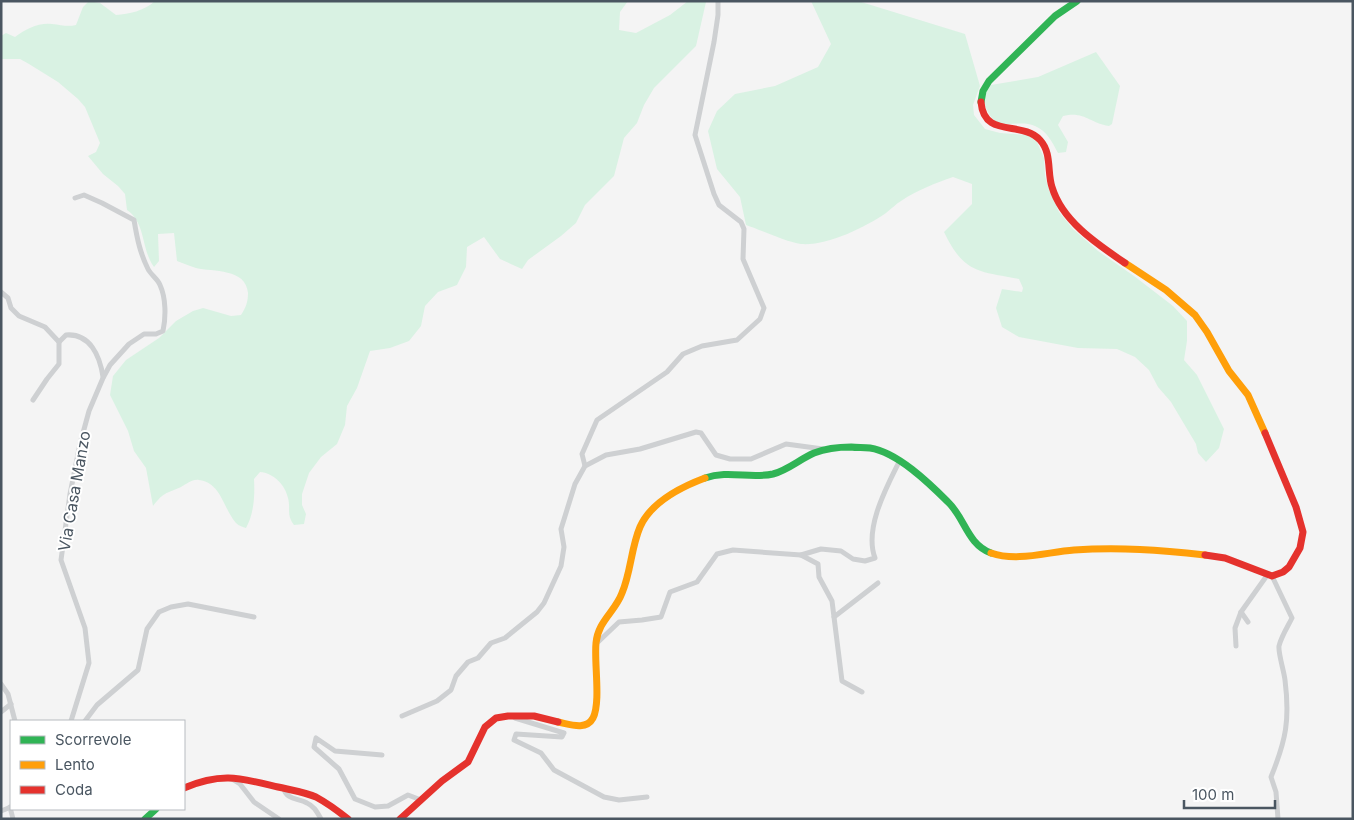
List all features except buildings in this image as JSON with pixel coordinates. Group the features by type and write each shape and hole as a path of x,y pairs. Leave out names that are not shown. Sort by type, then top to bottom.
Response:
{"street":[{"path":"585,466 582,454 597,420 667,372 683,354 702,346 737,340 760,319 764,308 743,259 744,229 741,222 719,205 695,135 714,42 718,1"},
{"path":"402,716 437,701 451,690 456,676 468,662 478,658 492,643 505,638 537,612 544,603 561,566 564,553 561,529 575,484 585,466 606,455 640,449 696,432 703,436 716,455 730,459 751,458 786,444 824,449 850,446 871,448 888,454 922,476 944,496 976,544 982,550 993,554 1011,557 1073,550 1152,549 1225,558 1270,575 1280,574 1289,567 1296,557 1303,538 1301,522 1296,507 1246,392 1226,366 1198,317 1180,300 1107,250 1061,208 1054,194 1050,178 1049,158 1038,138 1022,130 996,127 983,113 981,98 989,81 1055,16 1077,1"},
{"name":"Via Casa Manzo","path":"71,720 89,663 85,628 61,560 70,494 80,444 89,412 110,365 129,344 144,334 156,334 163,331 164,303 160,284 149,271 139,247 134,220 90,198 84,196 75,198"},
{"path":"1,292 8,298 11,308 19,316 45,327 60,342"},
{"path":"33,400 60,364 60,342 66,334 74,334 93,345 103,378"},
{"path":"400,819 452,773 468,762 480,736 490,722 502,716 534,716 577,726 589,723 593,718 596,708 596,643 599,628 622,594 640,527 650,512 659,504 676,491 703,479 726,474 767,475 776,473 824,449"},
{"path":"596,643 619,622 661,617 670,592 697,582 717,554 733,550 801,555 821,549 841,551 853,559 865,561 875,558 872,550 872,532 883,495 899,462"},
{"path":"801,555 818,564 819,577 832,601 842,681 862,692"},
{"path":"1236,646 1235,628 1241,612 1270,575"},
{"path":"1270,575 1292,618 1279,646 1287,695 1287,721 1286,734 1271,777 1276,792 1278,819"},
{"path":"834,617 878,583"},
{"path":"87,720 97,705 138,670 147,629 159,612 170,607 188,604 254,617"},
{"path":"1241,612 1248,622"},
{"path":"1,684 8,694 15,720"},
{"path":"1,712 11,704"},
{"path":"508,716 564,732 562,737 516,734 514,740 541,753 554,770 604,797 619,800 647,797"},
{"path":"382,754 335,751 316,738 314,747 339,768 355,799 375,807 388,806 408,795 421,800"},
{"path":"185,788 196,782 227,776 296,790 316,797 348,819"},
{"path":"227,776 240,784 254,802 279,819"},
{"path":"284,789 285,794 290,798 312,806 321,819"},
{"path":"145,819 155,810"}],"green space":[{"path":"89,1 100,3 116,15 136,11 155,1 628,1 620,12 619,30 636,33 670,15 688,1 706,2 696,46 654,88 644,105 637,123 624,138 614,176 585,205 576,223 528,260 522,269 500,259 484,237 467,247 466,267 457,285 438,292 425,306 421,326 409,341 390,348 370,351 357,388 347,406 345,425 337,444 321,457 309,473 302,494 302,505 306,514 304,524 294,525 289,515 288,498 278,480 260,472 254,479 251,517 246,528 240,526 232,518 217,491 206,482 199,480 192,481 165,494 153,506 146,468 134,451 128,431 110,395 113,376 126,360 159,338 176,321 193,311 203,308 231,316 241,315 248,299 246,285 235,275 196,268 177,261 174,233 158,234 159,261 154,267 137,222 127,210 125,194 103,174 88,156 96,152 100,143 85,107 58,82 29,64 20,59 1,59 1,36 6,33 15,37 23,31 43,24 76,25 83,7"},
{"path":"811,1 858,1 965,34 980,86 973,105 974,115 985,129 1000,133 1028,135 1037,142 1044,158 1045,176 1049,190 1059,212 1073,229 1098,251 1173,306 1187,321 1187,341 1184,360 1197,375 1224,429 1219,448 1206,462 1198,453 1196,444 1171,402 1158,387 1149,370 1135,357 1117,349 1078,348 1019,337 1002,327 996,308 1002,289 1022,292 1023,288 1019,279 992,274 973,268 965,263 958,256 944,232 972,204 972,184 953,177 920,190 886,213 845,235 811,244 795,243 746,225 740,197 717,169 708,131 717,111 735,94 775,86 818,67 831,44"},
{"path":"1096,52 1120,86 1112,124 1109,126 1082,116 1063,116 1058,125 1068,142 1066,152 1058,153 1049,137 1039,128 1028,124 1002,124 996,122 991,117 987,110 985,97 991,85 1038,77"}],"traffic: fast":[{"path":"981,102 983,91 989,81 1055,16 1077,1"},
{"path":"705,478 722,475 756,476 773,474 823,450 846,447 870,448 891,455 932,486 954,508 971,537 983,549 991,553"},
{"path":"145,819 155,810"}],"traffic: slow":[{"path":"1125,263 1166,290 1195,315 1229,371 1248,395 1265,433"},
{"path":"558,722 582,726 593,718 597,702 597,635 622,593 637,535 645,518 659,503 686,486 705,478"},
{"path":"991,553 1001,556 1022,557 1074,550 1124,549 1205,555"}],"traffic: jam":[{"path":"981,102 984,113 989,121 996,125 1024,131 1040,140 1048,157 1052,187 1064,211 1092,240 1125,263"},
{"path":"1205,555 1225,558 1272,576 1283,572 1289,567 1300,548 1303,532 1296,507 1265,433"},
{"path":"400,819 442,781 468,762 485,727 496,718 534,716 558,722"},
{"path":"185,788 220,778 253,781 316,797 348,819"}]}
